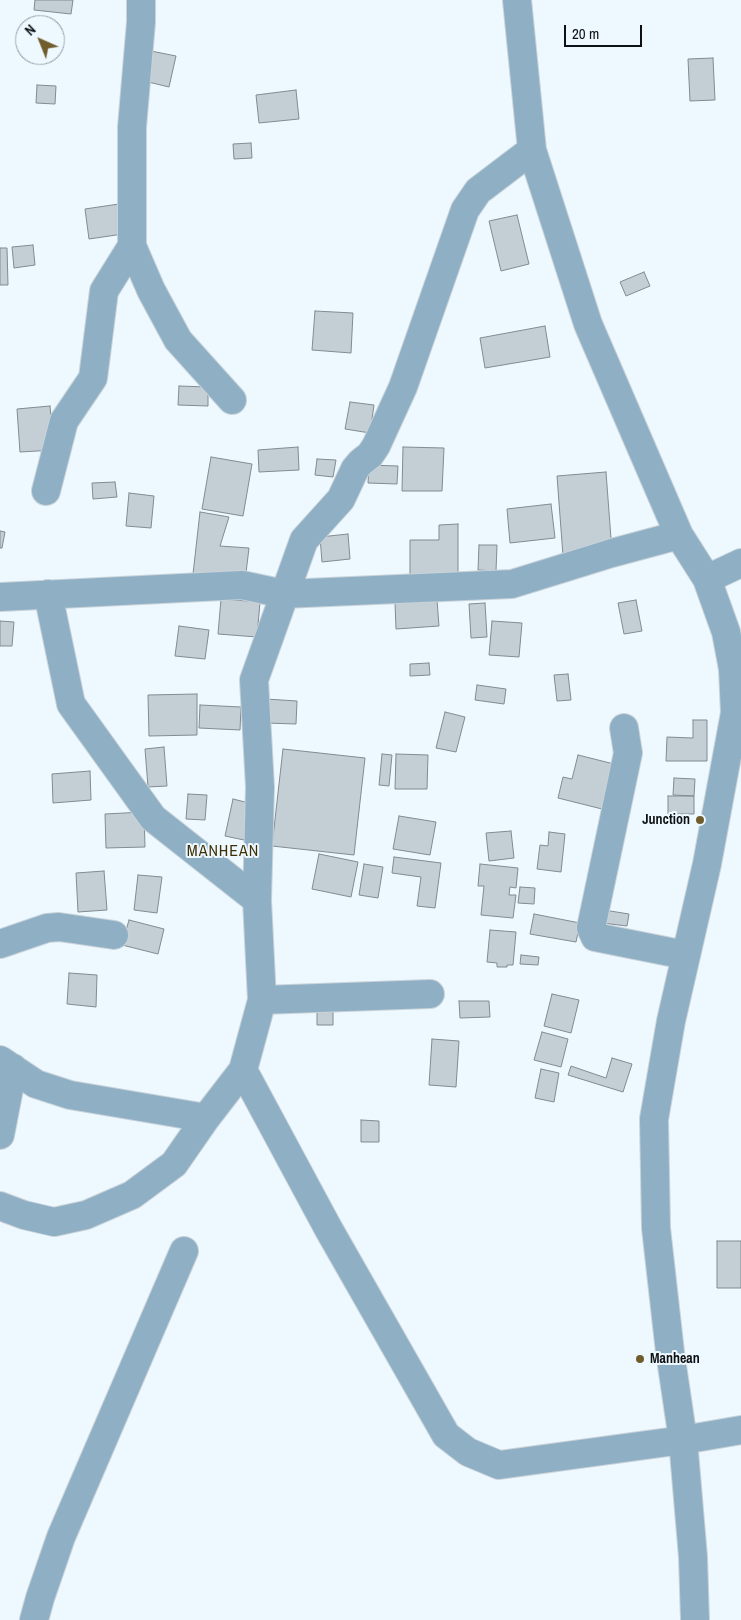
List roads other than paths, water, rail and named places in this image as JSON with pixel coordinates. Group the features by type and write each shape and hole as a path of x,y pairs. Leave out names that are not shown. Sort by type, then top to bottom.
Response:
{"street":[{"path":"141,0 141,22 132,127 132,246 151,290 178,340 232,400"},
{"path":"517,0 532,150 588,324 679,536 708,579 726,632 733,669 738,713 707,864 671,1021 654,1120 656,1228 670,1352 683,1440 693,1557 694,1620"},
{"path":"0,1206 24,1215 54,1222 86,1215 132,1195 174,1164 243,1070 262,1000 258,900 260,787 254,680 304,540 341,499 355,469 376,446 403,387 466,210 478,191 532,150"},
{"path":"46,491 64,421 93,378 104,291 132,246"},
{"path":"0,597 242,585 284,594 512,584 612,553 679,536"},
{"path":"708,579 741,563"},
{"path":"48,594 71,704 153,818 258,900"},
{"path":"624,728 628,753 591,928 595,937 686,954"},
{"path":"0,944 47,928 59,927 114,935"},
{"path":"262,1000 430,994"},
{"path":"0,1135 6,1064 36,1084 70,1095 206,1118"},
{"path":"243,1070 328,1228 446,1434 468,1452 499,1465 683,1440 741,1430"},
{"path":"34,1620 61,1536 184,1251"}],"place":[{"name":"Junction","path":"700,820"},
{"name":"Manhean","path":"640,1359"}],"district":[{"name":"MANHEAN","path":"223,852"}]}
